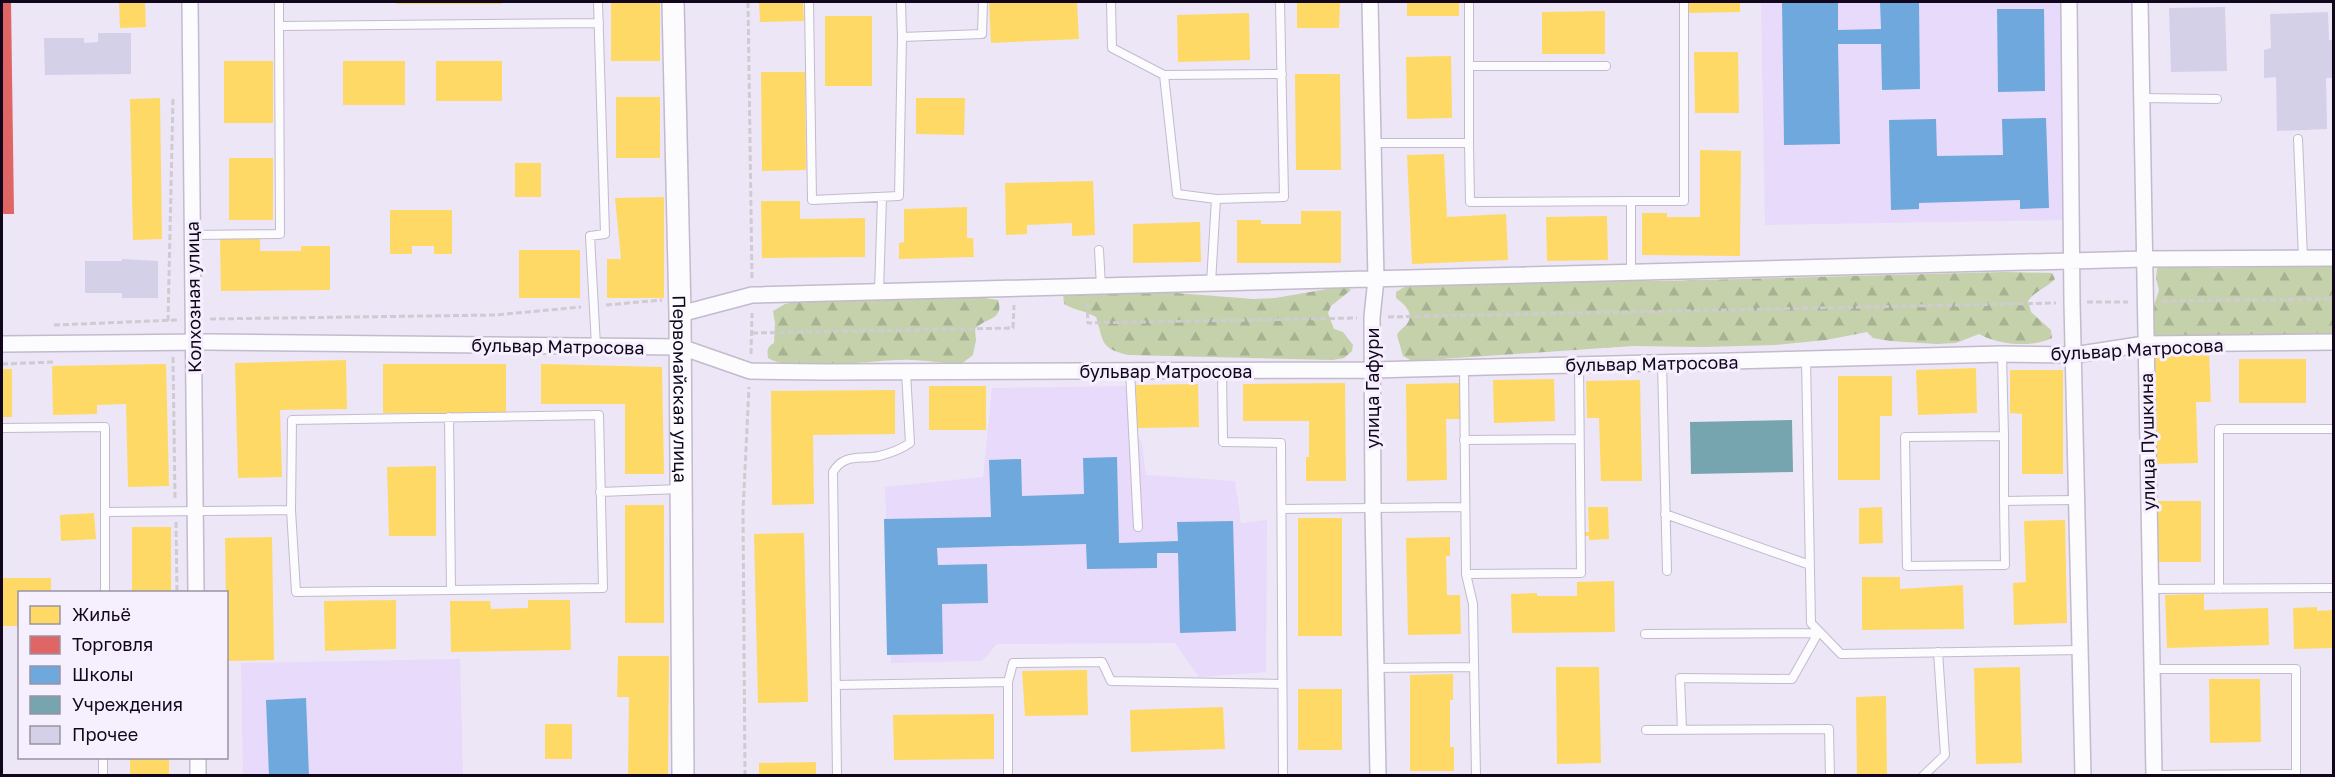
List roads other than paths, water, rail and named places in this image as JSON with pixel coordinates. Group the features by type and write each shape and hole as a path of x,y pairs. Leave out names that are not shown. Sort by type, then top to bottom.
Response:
{"street":[{"name":"Колхозная улица","path":"190,2 196,591"},
{"name":"Первомайская улица","path":"673,2 676,307 681,347 683,776"},
{"name":"улица Гафури","path":"1370,2 1376,279 1372,317 1372,370 1378,776"},
{"path":"2069,2 2072,303 2083,776"},
{"name":"улица Пушкина","path":"2140,2 2154,775"},
{"path":"676,307 752,295 2145,259 2334,258"},
{"name":"бульвар Матросова","path":"2,344 172,350 192,342 681,347 750,371 906,372 1372,370 2002,354 2074,355 2145,344 2334,342"},
{"path":"198,759 198,776"}],"lane":[{"path":"191,235 280,234 279,2"},
{"path":"596,346 590,236 605,234 598,2"},
{"path":"809,2 812,200 899,196 901,2"},
{"path":"902,37 982,34 983,2"},
{"path":"1111,2 1112,48 1164,75 1282,74"},
{"path":"1164,75 1177,194 1216,199 1284,197 1280,2"},
{"path":"1469,2 1470,202 1684,201 1683,2"},
{"path":"279,26 598,23"},
{"path":"1469,66 1606,66"},
{"path":"2142,98 2217,99"},
{"path":"2298,139 2303,258"},
{"path":"1373,143 1469,143"},
{"path":"879,292 882,197"},
{"path":"1211,283 1216,199"},
{"path":"1631,201 1631,272"},
{"path":"1099,250 1101,286"},
{"path":"2002,354 2004,436 2005,565 1907,566 1905,437 2004,436"},
{"path":"1806,359 1811,623 1818,633 1841,654 2080,650"},
{"path":"1662,363 1667,571"},
{"path":"1466,574 1581,573 1579,365"},
{"path":"1464,368 1466,574 1473,604 1476,776"},
{"path":"1130,371 1138,527"},
{"path":"1222,371 1223,442 1281,443 1283,776"},
{"path":"837,776 833,472 838,462 877,456 899,450 910,443 906,372"},
{"path":"598,415 603,588 296,592 291,510 292,420 449,417 598,415"},
{"path":"449,417 451,590"},
{"path":"2,428 105,427 105,591"},
{"path":"2219,589 2219,429 2334,429"},
{"path":"1464,440 1579,439"},
{"path":"600,492 681,489"},
{"path":"2004,501 2077,500"},
{"path":"1282,509 1465,507"},
{"path":"105,512 291,510"},
{"path":"1665,514 1810,565"},
{"path":"2150,589 2334,588"},
{"path":"1645,634 1818,633"},
{"path":"1682,730 1680,678 1792,679 1818,633"},
{"path":"1923,776 1945,755 1938,652"},
{"path":"1008,776 1008,682 1013,663 1102,662 1111,681 1282,684"},
{"path":"1376,668 1474,667"},
{"path":"2152,669 2296,669 2297,775 2154,775"},
{"path":"836,685 1008,682"},
{"path":"1646,730 1829,729 1830,776"},
{"path":"103,759 103,776"}]}
